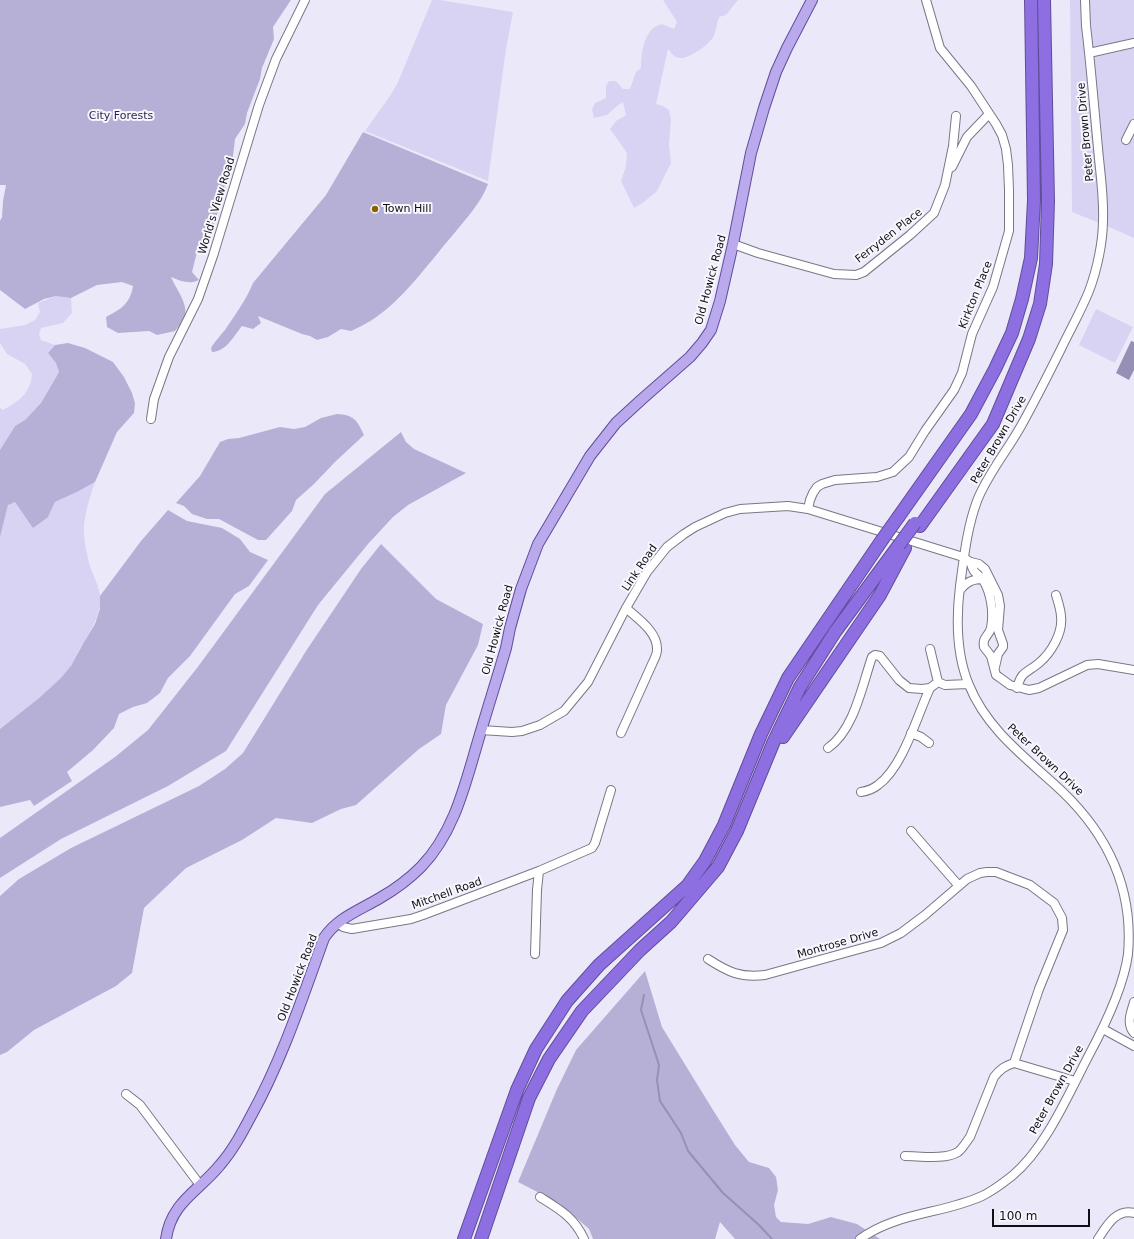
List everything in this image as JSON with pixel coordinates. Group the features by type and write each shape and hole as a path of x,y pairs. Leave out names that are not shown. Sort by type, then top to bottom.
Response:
{"highway":[{"path":"464,1239 516,1090 536,1049 567,1001 599,965 687,886 705,861 724,825 761,734 788,678 882,540 971,414 996,369 1012,333 1022,299 1031,258 1034,200 1031,0"},
{"path":"481,1239 529,1098 548,1059 582,1011 640,950 671,922 718,867 737,831 774,741 800,687 835,632 902,547 991,420 1012,380 1029,339 1040,304 1046,264 1048,201 1044,0"}],"main road":[{"name":"Old Howick Road","path":"166,1239 169,1223 179,1206 218,1168 228,1156 256,1107 276,1067 324,938 338,923 381,898 409,878 443,840 449,828 468,773 506,648 519,595 538,544 590,456 616,423 690,357 707,337 715,319 733,244 751,153 764,108 776,72 812,0"}],"street":[{"name":"World's View Road","path":"151,419 154,399 169,356 198,299 213,256 259,105 276,59 305,0"},
{"name":"Kirkton Place","path":"808,510 813,493 817,487 822,484 835,480 877,477 893,472 909,457 925,431 954,390 962,373 972,334 993,287 1009,231 1009,190 1006,149 999,129 963,74 940,48 926,0"},
{"name":"Peter Brown Drive","path":"860,1239 866,1234 894,1222 984,1196 1015,1174 1032,1155 1050,1128 1103,1029 1122,979 1128,956 1128,912 1120,872 1102,838 1083,812 1058,786 1002,737 992,723 968,684 961,662 958,634 958,612 963,557 971,521 978,499 990,476 1022,424 1055,360 1090,289 1096,264 1102,233 1102,186 1085,0"},
{"path":"1089,53 1134,43"},
{"name":"Ferryden Place","path":"733,244 758,253 834,274 856,275 868,269 929,219 934,213 956,158 967,137 989,114"},
{"name":"Ferryden Place","path":"945,185 953,146 956,116"},
{"path":"1126,140 1134,124"},
{"name":"Link Road","path":"481,730 512,732 522,731 540,726 564,711 588,682 626,608 647,572 667,547 695,527 725,513 740,509 788,506 808,510 963,557 971,562 979,564 985,569 998,594 1000,606 998,630 1003,647 998,654 995,670"},
{"path":"971,562 974,572 983,579 992,606 991,628 984,638 984,645 985,650 991,656 996,675 1002,680 1017,688 1028,690 1039,688 1087,665 1098,664 1134,670"},
{"path":"960,590 969,581 983,579"},
{"path":"1017,688 1020,677 1044,659 1058,635 1062,619 1056,595"},
{"path":"621,732 657,651 656,641 651,632 626,608"},
{"path":"930,649 938,682"},
{"path":"828,748 842,735 852,716 872,657 875,655 880,656 899,680 909,688 930,688 938,682"},
{"path":"938,682 945,685 968,684"},
{"path":"861,792 870,790 889,775 901,754 930,688"},
{"path":"911,732 929,743"},
{"name":"Mitchell Road","path":"338,923 343,927 352,929 411,919 539,871 592,848 595,843 612,790"},
{"path":"911,830 959,886"},
{"path":"536,954 537,890 539,871"},
{"name":"Montrose Drive","path":"708,959 726,970 740,975 752,976 765,975 848,953 881,943 901,933 973,876 988,872 996,872 1030,885 1054,903 1062,918 1063,930 1039,989 1014,1062"},
{"path":"1134,1002 1129,1021 1134,1033"},
{"path":"1103,1029 1134,1046"},
{"path":"905,1156 938,1157 958,1152 970,1137 994,1077 1003,1067 1014,1062 1075,1081"},
{"path":"126,1094 140,1105 200,1185"},
{"path":"540,1197 563,1211 580,1230 584,1239"},
{"path":"1098,1239 1115,1217 1124,1212 1134,1213"}],"shaded area":[{"path":"432,0 513,12 506,49 488,181 365,131 398,82"},
{"path":"663,0 738,0 726,15 719,17 714,36 699,50 684,58 678,58 668,49 656,104 669,110 671,120 669,145 671,163 657,191 634,208 621,181 626,166 627,153 610,129 616,121 626,115 623,102 607,115 594,118 592,110 595,103 606,98 606,86 609,81 616,81 623,89 630,89 636,72 641,68 641,57 645,41 653,28 662,24 674,29 677,22"},
{"path":"1070,0 1134,0 1134,238 1072,212"},
{"path":"56,296 71,298 72,313 63,323 41,328 39,335 41,340 55,345 48,353 56,363 59,372 41,403 25,420 15,426 0,450 0,408 3,410 23,396 29,387 32,374 25,364 7,354 0,343 0,329 25,325 35,320 40,312 38,303"},
{"path":"1096,309 1133,327 1115,363 1079,345"},
{"path":"1131,341 1134,342 1134,370 1129,380 1116,373"},
{"path":"95,482 86,514 84,533 89,563 100,595 101,601 99,613 71,667 64,676 38,700 0,729 0,537 8,505 15,501 24,515 48,517 55,502"}],"green space":[{"name":"City Forests","path":"0,0 291,0 273,27 274,39 262,68 260,79 247,113 245,124 235,139 233,165 226,181 212,233 198,248 192,272 199,280 188,282 171,277 182,298 185,308 184,318 175,331 157,335 149,331 118,333 107,327 106,317 124,305 132,292 133,286 122,282 97,285 71,298 56,296 44,299 25,309 0,290 0,221 2,217 6,185 0,185"},
{"path":"363,132 488,184 485,191 467,218 415,281 383,312 372,320 351,331 341,329 328,337 317,340 258,316 261,323 253,329 242,326 226,346 212,352 211,348 236,313 253,283 326,195"},
{"path":"68,343 85,348 113,362 124,377 132,393 135,403 134,413 117,432 95,482 55,502 48,517 33,528 15,502 8,505 0,537 0,450 15,426 25,420 41,403 59,372 56,363 48,353 55,345"},
{"path":"337,414 354,419 364,435 296,500 292,511 266,540 258,540 219,519 207,519 192,514 184,506 176,503 200,476 220,442 280,427 294,429 305,427 321,418"},
{"path":"401,432 406,442 414,449 466,473 408,505 393,517 368,544 318,605 226,751 168,786 61,839 0,878 0,838 115,757 148,730 197,668 325,494"},
{"path":"168,510 187,521 222,528 240,539 250,552 268,560 249,586 235,594 190,656 168,678 160,693 147,703 133,707 119,714 114,728 93,750 67,772 72,781 34,806 30,800 0,807 0,729 38,699 60,679 71,666 95,624 100,609 100,596 141,541"},
{"path":"381,544 436,599 483,624 478,645 446,705 441,734 419,749 356,805 341,809 312,823 276,818 242,840 186,868 144,908 132,973 116,986 34,1030 7,1052 0,1055 0,896 19,879 71,848 199,786 225,769 243,753 306,651 361,569"},
{"path":"645,971 662,1027 735,1145 749,1162 769,1168 776,1177 778,1190 774,1205 776,1217 781,1222 808,1224 831,1217 857,1224 880,1239 735,1239 720,1222 715,1239 593,1239 589,1229 559,1203 518,1182 557,1089 576,1050"}],"waterway":[{"path":"644,995 641,1010 659,1065 657,1080 660,1101 681,1133 688,1151 723,1193 759,1225 772,1239"}],"place":[{"name":"Town Hill","path":"375,209"}]}
